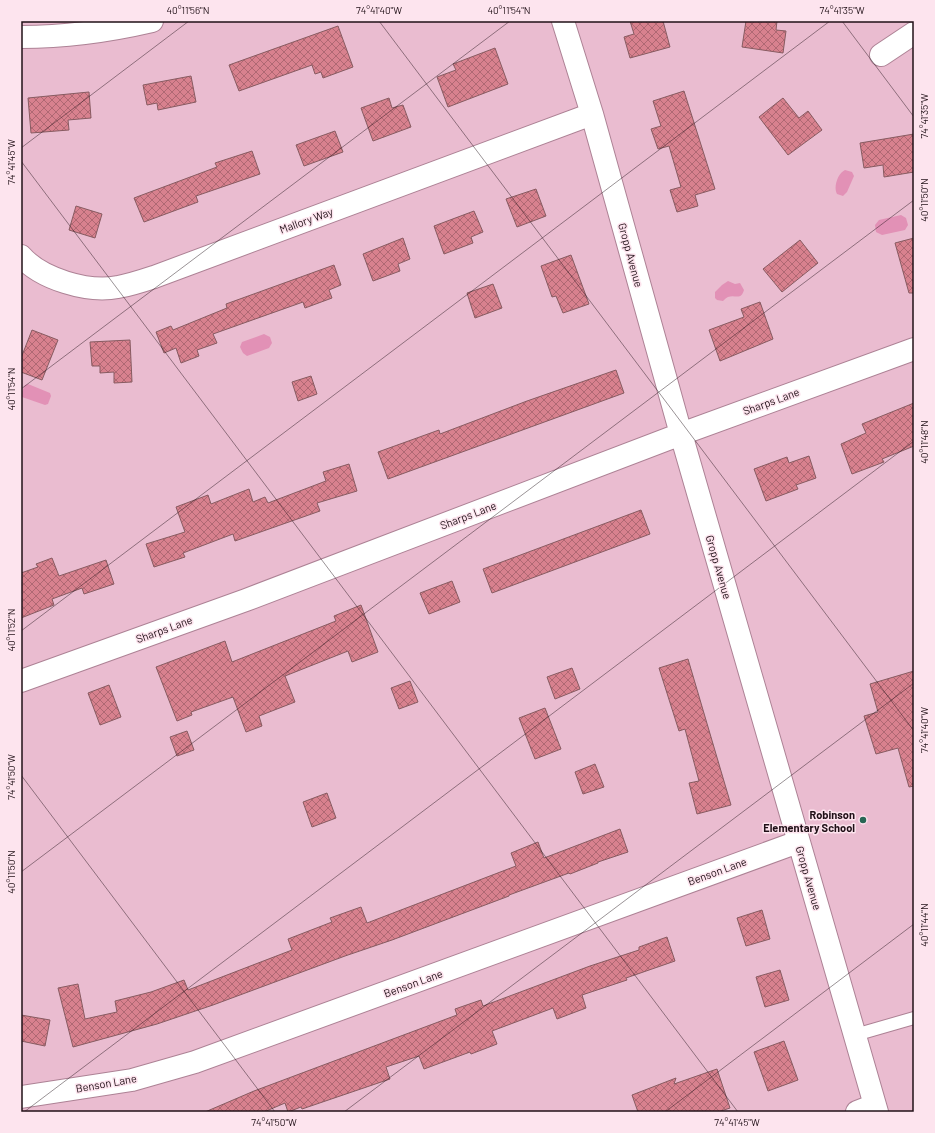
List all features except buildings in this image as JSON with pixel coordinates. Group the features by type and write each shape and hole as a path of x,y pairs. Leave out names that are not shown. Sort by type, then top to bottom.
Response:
{"street":[{"path":"21,37 46,37 71,28 124,27 152,21"},
{"name":"Gropp Avenue","path":"563,21 592,114 681,434 855,1035 869,1110"},
{"path":"881,55 914,33"},
{"name":"Mallory Way","path":"21,256 45,274 68,284 95,288 118,288 154,277 592,114"},
{"name":"Sharps Lane","path":"21,681 246,600 681,434 914,349"},
{"name":"Benson Lane","path":"21,1097 132,1080 195,1062 798,842"}],"lane":[{"path":"855,1035 914,1018"}],"shaded area":[{"path":"845,170 852,172 854,176 847,192 843,196 837,194 836,184 838,177"},
{"path":"901,215 906,218 908,225 905,230 882,235 876,232 875,225 879,220"},
{"path":"728,281 735,284 740,283 744,290 743,293 739,296 727,297 723,301 717,300 715,298 715,292"},
{"path":"264,334 270,337 272,343 269,348 247,356 243,353 240,347 242,342"},
{"path":"28,384 50,393 51,396 48,404 45,405 22,397 21,394 25,385"}],"place":[{"name":"Robinson Elementary School","path":"863,820"}]}
